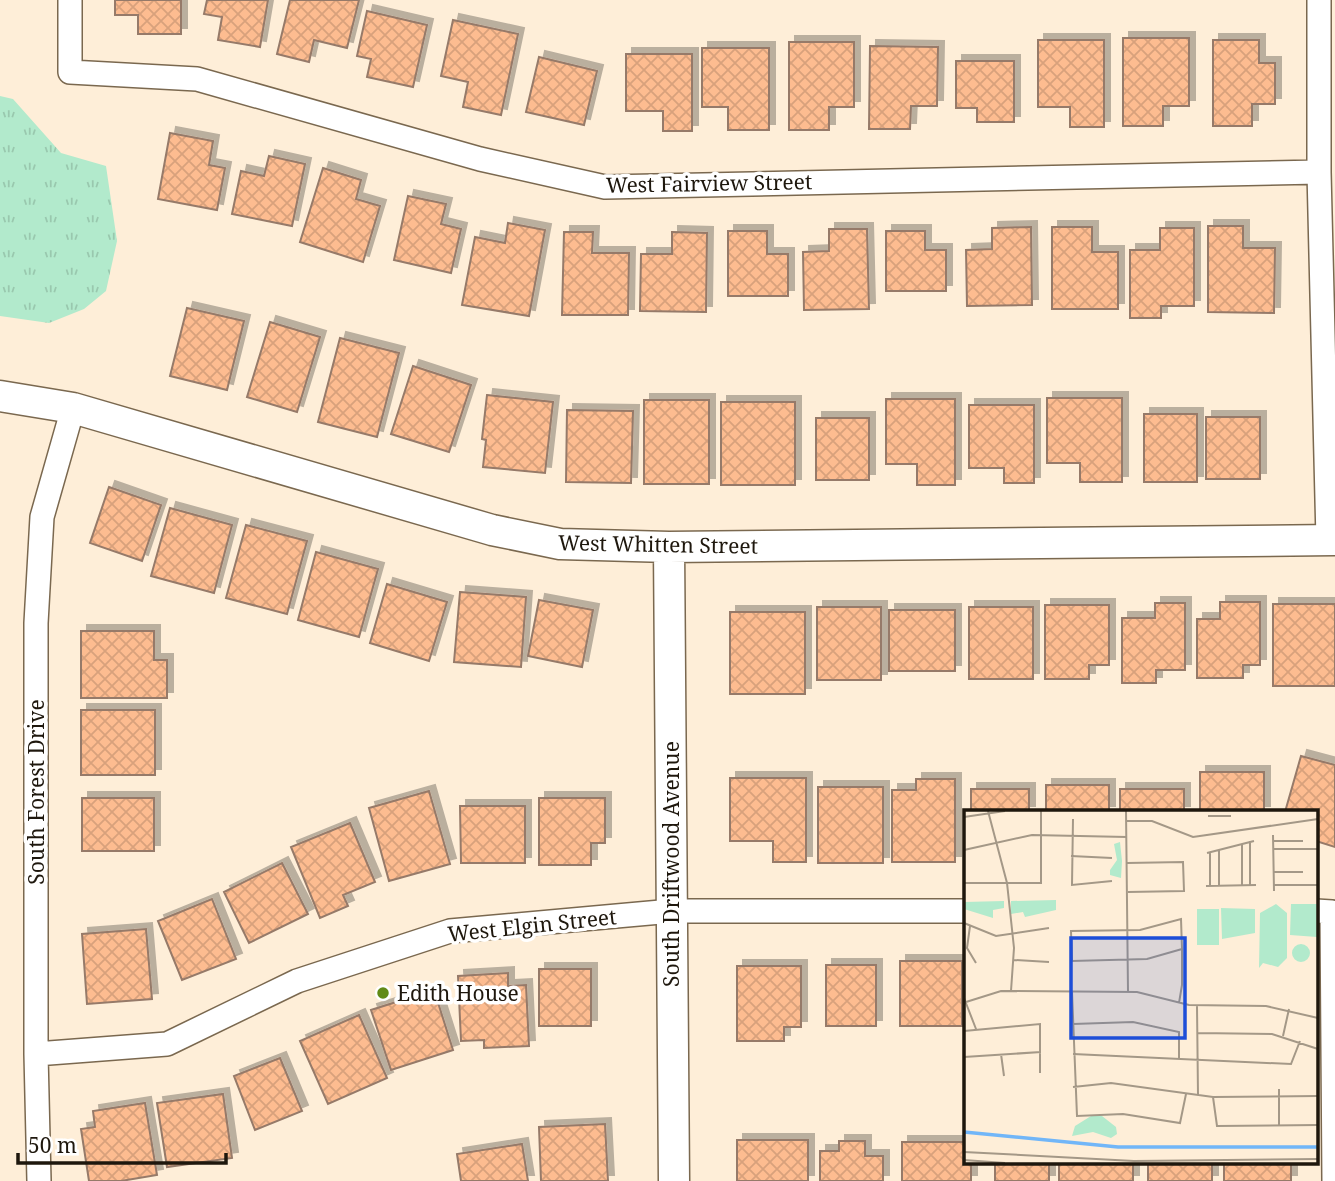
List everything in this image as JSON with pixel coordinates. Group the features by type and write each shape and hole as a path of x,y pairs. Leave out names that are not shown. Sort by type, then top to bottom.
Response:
{"street":[{"name":"West Fairview Street","path":"70,0 70,72 197,79 480,159 606,187 1319,172"},
{"path":"1319,0 1319,172 1331,540"},
{"name":"West Whitten Street","path":"0,396 73,408 492,530 560,544 669,547 1331,540"},
{"name":"South Forest Drive","path":"39,1181 36,1054 36,623 43,517 73,408"},
{"name":"South Driftwood Avenue","path":"669,547 674,1181"},
{"name":"West Elgin Street","path":"36,1054 167,1044 297,981 450,931 672,911 964,911"},
{"path":"1324,912 1334,1181"}],"green space":[{"path":"0,96 13,99 61,153 106,166 117,241 106,291 84,309 49,323 0,316"}],"building":[{"path":"115,0 181,0 181,34 138,34 138,15 115,15"},
{"path":"207,0 268,0 260,47 218,40 222,17 204,14"},
{"path":"290,0 359,0 347,48 314,40 309,62 277,54"},
{"path":"367,11 427,25 413,87 367,77 371,59 357,56"},
{"path":"453,20 518,34 501,115 463,107 468,82 441,76"},
{"path":"1123,38 1189,38 1189,106 1163,106 1163,126 1123,126"},
{"path":"1038,40 1104,40 1104,127 1070,127 1070,107 1038,107"},
{"path":"1213,40 1259,40 1259,63 1275,63 1275,104 1252,104 1252,126 1213,126"},
{"path":"789,42 854,42 854,107 829,107 829,130 789,130"},
{"path":"870,46 938,47 937,106 911,106 910,129 869,129"},
{"path":"702,48 769,48 769,130 728,130 728,107 702,107"},
{"path":"626,54 692,54 692,131 663,131 663,111 626,111"},
{"path":"539,57 597,71 584,125 526,112"},
{"path":"956,61 1014,61 1014,122 977,122 977,108 956,108"},
{"path":"170,133 213,141 209,165 225,168 217,210 158,199"},
{"path":"269,156 305,164 292,226 232,214 241,171 264,176"},
{"path":"323,168 361,180 356,199 380,206 363,262 300,242"},
{"path":"408,196 446,204 441,224 461,229 451,273 394,260"},
{"path":"508,223 545,230 529,316 462,305 475,237 505,243"},
{"path":"1208,226 1243,226 1243,248 1275,248 1274,313 1208,312"},
{"path":"1031,227 1032,305 967,306 966,250 992,249 992,228"},
{"path":"1052,227 1092,227 1092,252 1118,252 1118,309 1052,309"},
{"path":"1160,228 1194,228 1194,306 1161,306 1161,318 1130,318 1130,250 1160,250"},
{"path":"829,229 867,229 869,309 804,310 803,252 829,251"},
{"path":"728,231 767,231 767,254 788,254 788,296 728,296"},
{"path":"886,231 925,231 925,250 946,250 946,291 886,291"},
{"path":"564,232 593,232 592,253 629,253 628,315 562,315"},
{"path":"672,232 707,233 706,312 640,311 641,254 672,254"},
{"path":"187,308 244,321 227,390 170,376"},
{"path":"270,322 320,337 297,412 247,397"},
{"path":"340,338 399,353 377,437 318,422"},
{"path":"413,366 471,385 449,452 391,434"},
{"path":"487,395 553,402 545,473 483,467 486,440 482,439"},
{"path":"1047,398 1122,398 1122,482 1080,482 1080,463 1047,463"},
{"path":"886,399 955,399 955,485 917,485 917,464 886,464"},
{"path":"644,400 709,400 709,484 644,484"},
{"path":"721,402 795,402 795,485 721,485"},
{"path":"969,405 1034,405 1034,483 1004,483 1004,468 969,468"},
{"path":"567,410 633,411 631,483 566,482"},
{"path":"1144,414 1197,414 1197,482 1144,482"},
{"path":"1206,417 1260,417 1260,479 1206,479"},
{"path":"816,418 869,418 869,480 816,480"},
{"path":"109,487 161,505 142,561 90,543"},
{"path":"170,508 232,525 214,593 151,576"},
{"path":"246,525 307,541 287,614 226,598"},
{"path":"316,552 378,569 359,637 298,620"},
{"path":"387,584 447,602 429,661 370,643"},
{"path":"460,592 526,597 521,667 454,662"},
{"path":"539,600 593,610 582,667 528,656"},
{"path":"1220,602 1260,602 1260,665 1243,665 1243,678 1197,678 1197,619 1220,619"},
{"path":"1155,603 1185,603 1185,670 1156,670 1156,683 1122,683 1122,618 1155,618"},
{"path":"1273,604 1335,604 1335,686 1273,686"},
{"path":"1045,605 1109,605 1109,665 1089,665 1089,679 1045,679"},
{"path":"817,607 881,607 881,680 817,680"},
{"path":"969,607 1033,607 1033,679 969,679"},
{"path":"889,610 955,610 955,671 889,671"},
{"path":"730,612 805,612 805,694 730,694"},
{"path":"81,631 154,631 154,660 167,660 167,698 81,698"},
{"path":"81,710 155,710 155,775 81,775"},
{"path":"1301,756 1335,765 1335,847 1318,842 1318,810 1286,810"},
{"path":"1200,772 1264,772 1264,810 1200,810"},
{"path":"730,778 806,778 806,862 773,862 773,841 730,841"},
{"path":"916,779 955,779 955,862 892,862 892,790 916,790"},
{"path":"1046,785 1109,785 1109,810 1046,810"},
{"path":"818,787 883,787 883,863 818,863"},
{"path":"971,789 1029,789 1029,810 971,810"},
{"path":"1120,789 1184,789 1184,810 1120,810"},
{"path":"429,791 450,864 389,881 369,808"},
{"path":"82,798 154,798 154,851 82,851"},
{"path":"539,798 605,798 605,843 591,843 591,865 539,865"},
{"path":"460,806 525,806 525,863 461,863"},
{"path":"350,823 375,882 343,895 348,906 320,918 291,847"},
{"path":"282,863 308,914 249,943 224,892"},
{"path":"212,899 236,959 182,980 158,921"},
{"path":"146,929 152,999 87,1004 82,934"},
{"path":"900,961 962,961 962,1026 900,1026"},
{"path":"826,965 876,965 876,1026 826,1026"},
{"path":"737,966 801,966 801,1027 784,1027 784,1041 737,1041"},
{"path":"539,969 591,969 591,1026 539,1026"},
{"path":"508,973 508,986 526,985 529,1046 484,1048 484,1040 461,1041 458,976"},
{"path":"434,990 453,1050 391,1070 371,1010"},
{"path":"359,1015 387,1078 328,1104 300,1041"},
{"path":"280,1058 302,1111 255,1130 234,1076"},
{"path":"223,1094 232,1158 167,1167 157,1103"},
{"path":"145,1103 157,1175 121,1181 89,1181 81,1129 95,1127 93,1111"},
{"path":"605,1124 608,1181 541,1181 539,1127"},
{"path":"737,1140 808,1140 808,1181 737,1181"},
{"path":"839,1141 865,1141 865,1156 883,1156 883,1181 820,1181 820,1151 839,1151"},
{"path":"902,1142 964,1142 964,1164 971,1164 971,1181 902,1181"},
{"path":"522,1144 528,1181 461,1181 457,1154"},
{"path":"995,1164 1049,1164 1049,1181 995,1181"},
{"path":"1059,1164 1133,1164 1133,1181 1059,1181"},
{"path":"1148,1164 1212,1164 1212,1181 1148,1181"},
{"path":"1224,1164 1291,1164 1291,1181 1224,1181"}],"place":[{"name":"Edith House","path":"383,993"}]}
